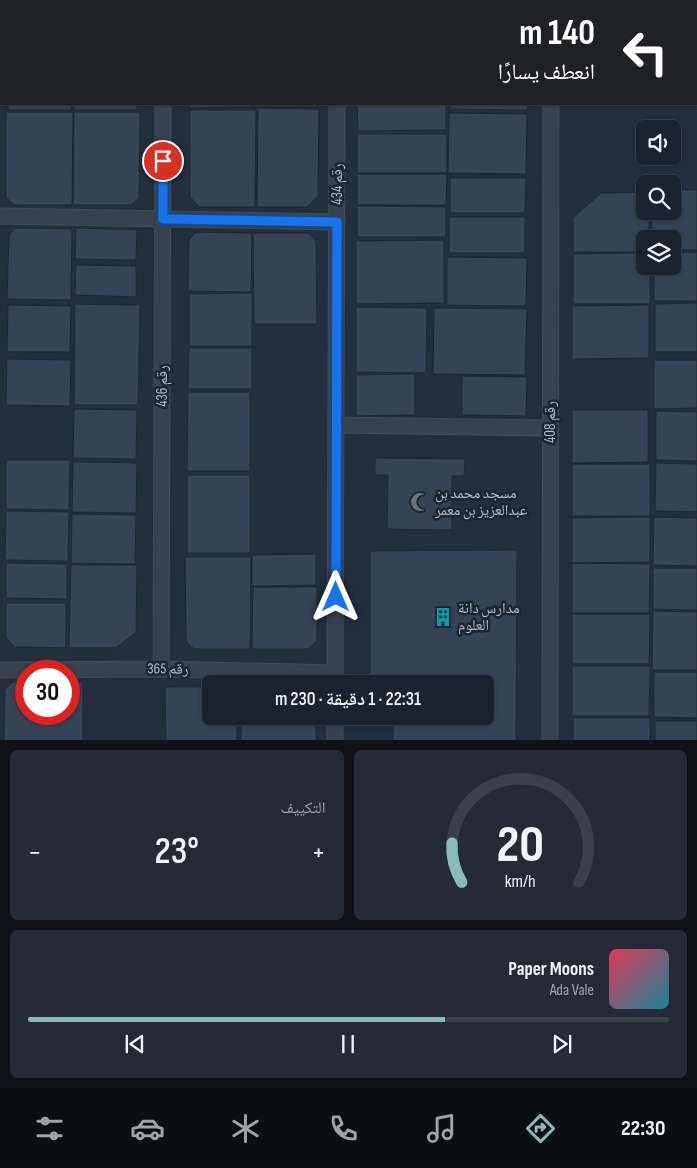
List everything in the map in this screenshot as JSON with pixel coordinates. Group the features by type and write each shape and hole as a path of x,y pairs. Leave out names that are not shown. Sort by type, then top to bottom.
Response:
{"street":[{"name":"رقم 436","path":"160,669 163,105"},
{"name":"رقم 434","path":"336,675 337,105"},
{"name":"رقم 408","path":"550,105 550,740"},
{"path":"0,216 337,222"},
{"path":"336,425 550,428"},
{"name":"رقم 365","path":"0,670 160,669 277,675"},
{"path":"335,725 335,740"}],"building":[{"path":"8,105 71,105 71,110 8,110"},
{"path":"74,105 137,105 137,110 74,110"},
{"path":"190,105 253,105 253,107 190,108"},
{"path":"254,105 318,105 318,107 254,107"},
{"path":"357,105 446,105 446,130 358,131"},
{"path":"450,105 527,105 527,110 450,109"},
{"path":"258,108 319,109 318,196 307,207 257,207"},
{"path":"190,110 256,110 255,207 200,207 190,197"},
{"path":"6,112 73,112 72,205 14,205 6,197"},
{"path":"74,112 140,112 139,198 131,205 73,205"},
{"path":"449,113 527,114 526,174 448,173"},
{"path":"357,134 447,134 447,173 357,173"},
{"path":"357,174 447,174 446,205 357,205"},
{"path":"450,178 526,178 525,213 450,213"},
{"path":"681,190 697,190 697,250 681,250 681,230 652,230 652,220 681,220"},
{"path":"636,192 636,220 649,220 649,230 636,230 636,252 573,252 573,218 601,193"},
{"path":"357,206 446,207 446,237 357,237"},
{"path":"449,217 525,217 525,253 449,253"},
{"path":"16,228 72,229 71,300 7,299 9,234"},
{"path":"76,228 137,230 136,260 75,259"},
{"path":"196,232 252,233 251,292 188,291 189,240"},
{"path":"253,233 309,233 316,242 317,324 254,324"},
{"path":"444,240 444,303 356,304 356,241"},
{"path":"697,252 697,301 654,301 654,275 681,275 681,253"},
{"path":"636,253 636,275 650,275 650,304 573,304 573,254"},
{"path":"447,257 527,258 526,306 447,305"},
{"path":"76,265 136,266 136,297 75,295"},
{"path":"252,293 252,346 189,346 189,294"},
{"path":"697,303 697,352 655,352 655,304"},
{"path":"75,304 140,305 138,405 74,405"},
{"path":"8,305 71,306 70,352 7,352"},
{"path":"649,305 649,358 572,359 572,306"},
{"path":"356,307 427,308 426,373 356,372"},
{"path":"434,308 527,309 525,375 433,374"},
{"path":"189,348 252,348 252,389 188,389"},
{"path":"7,359 71,360 70,406 6,405"},
{"path":"654,360 697,360 697,408 654,409"},
{"path":"415,374 415,415 356,416 356,375"},
{"path":"462,376 527,377 526,416 462,415"},
{"path":"188,392 250,392 250,471 187,471"},
{"path":"74,409 137,410 136,459 73,458"},
{"path":"572,410 648,410 648,462 572,463"},
{"path":"656,411 697,412 697,461 656,460"},
{"name":"مسجد محمد بن عبدالعزيز بن معمر","path":"375,458 465,459 464,476 452,476 452,530 387,529 388,475 375,475"},
{"path":"6,460 70,460 69,510 6,509"},
{"path":"73,462 137,463 136,513 72,512"},
{"path":"656,463 697,464 697,512 655,511"},
{"path":"572,464 650,464 650,516 572,516"},
{"path":"187,475 250,475 250,553 187,553"},
{"path":"6,511 69,512 68,561 5,560"},
{"path":"72,514 136,515 135,564 71,563"},
{"path":"650,517 650,562 572,563 572,518"},
{"path":"654,517 697,518 697,566 653,565"},
{"name":"مدارس دانة العلوم","path":"517,550 516,740 393,740 393,725 494,725 494,675 370,675 370,551"},
{"path":"316,554 316,585 252,586 252,555"},
{"path":"185,557 251,557 250,649 194,649 186,641"},
{"path":"6,563 67,564 67,599 6,598"},
{"path":"572,563 650,564 649,613 572,613"},
{"path":"71,565 137,565 136,632 116,648 69,648"},
{"path":"653,568 697,568 697,610 653,609"},
{"path":"253,587 317,587 317,641 308,649 252,649"},
{"path":"6,603 66,603 66,648 15,647 6,638"},
{"path":"653,611 697,612 697,670 652,670"},
{"path":"572,614 650,614 649,664 572,664"},
{"path":"572,666 650,666 649,716 572,716"},
{"path":"654,672 697,672 697,718 654,717"},
{"path":"13,682 15,682 15,725 80,725 80,682 83,682 83,740 4,740 5,690"},
{"path":"165,687 202,687 202,725 237,725 237,740 166,740"},
{"path":"573,718 650,718 650,740 573,740"},
{"path":"655,721 697,721 697,740 655,740"},
{"path":"241,725 316,725 316,740 241,740"}],"place":[{"name":"مسجد محمد بن عبدالعزيز بن معمر","path":"420,502"},
{"name":"مدارس دانة العلوم","path":"443,617"}],"route":[{"path":"163,161 163,219 337,222 336,597"}]}
